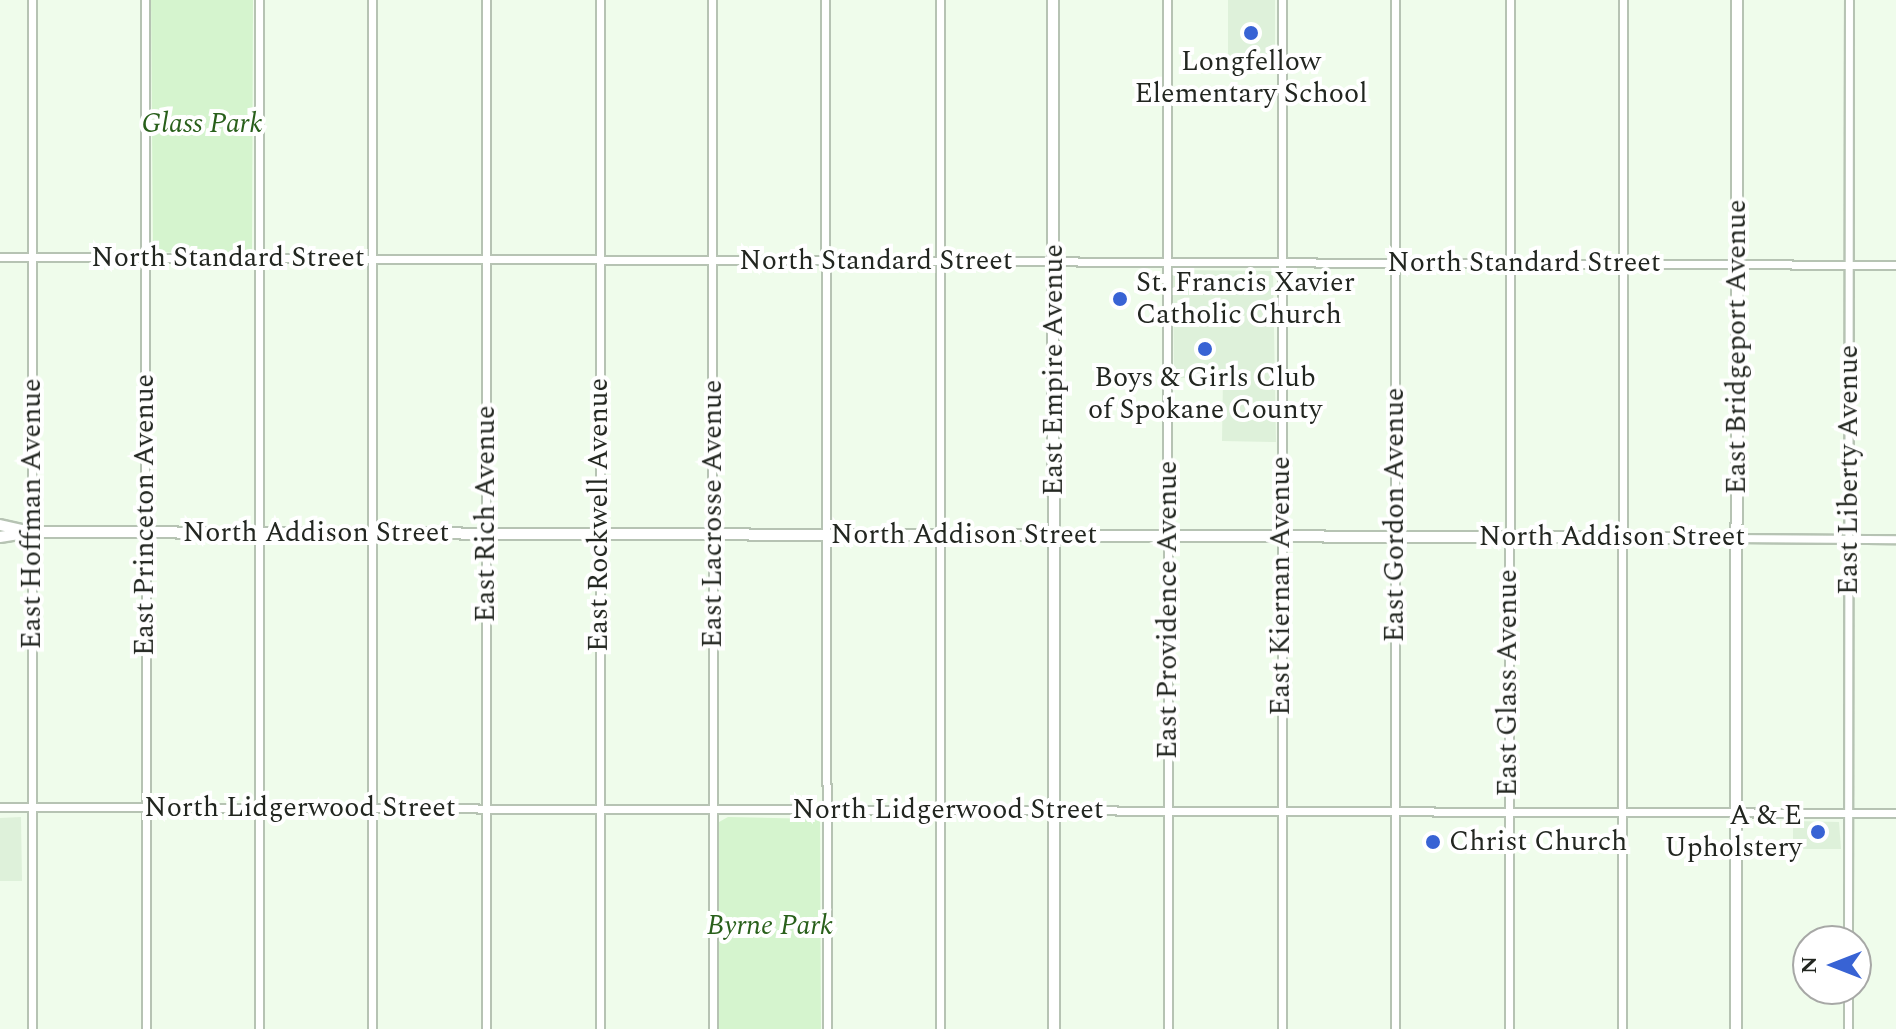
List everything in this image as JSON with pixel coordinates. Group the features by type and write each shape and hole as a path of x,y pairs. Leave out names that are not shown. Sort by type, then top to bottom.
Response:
{"street":[{"name":"East Hoffman Avenue","path":"32,0 32,1029"},
{"name":"East Princeton Avenue","path":"145,0 146,1029"},
{"path":"259,0 259,1029"},
{"path":"372,0 372,1029"},
{"name":"East Rich Avenue","path":"486,0 486,1029"},
{"name":"East Rockwell Avenue","path":"600,0 600,1029"},
{"name":"East Lacrosse Avenue","path":"712,0 713,1029"},
{"path":"825,0 827,1029"},
{"path":"940,0 940,1029"},
{"name":"East Empire Avenue","path":"1053,0 1056,262 1054,1029"},
{"name":"East Providence Avenue","path":"1167,0 1168,1029"},
{"name":"East Kiernan Avenue","path":"1282,0 1282,1029"},
{"name":"East Gordon Avenue","path":"1395,0 1395,1029"},
{"name":"East Glass Avenue","path":"1509,1029 1510,0"},
{"path":"1622,1029 1623,0"},
{"name":"East Bridgeport Avenue","path":"1736,1029 1737,0"},
{"name":"East Liberty Avenue","path":"1848,925 1849,0"},
{"name":"North Standard Street","path":"0,257 1896,265"},
{"name":"North Addison Street","path":"0,525 31,532"},
{"name":"North Addison Street","path":"0,537 31,532 1896,539"},
{"name":"North Lidgerwood Street","path":"0,807 1896,813"},
{"path":"1848,1005 1848,1029"}],"shaded area":[{"name":"Longfellow Elementary School","path":"1228,0 1275,0 1275,65 1228,65"},
{"path":"1178,270 1273,271 1276,442 1222,441 1223,378 1174,378 1173,276"},
{"path":"21,817 22,881 0,881 0,818"},
{"path":"1793,821 1839,822 1841,849 1793,849"}],"green space":[{"name":"Glass Park","path":"151,0 253,0 252,250 248,254 153,252"},
{"name":"Byrne Park","path":"728,817 820,819 821,1029 719,1029 719,822"}],"place":[{"name":"Longfellow Elementary School","path":"1251,33"},
{"name":"St. Francis Xavier Catholic Church","path":"1120,299"},
{"name":"Boys & Girls Club of Spokane County","path":"1205,349"},
{"name":"A & E Upholstery","path":"1818,832"},
{"name":"Christ Church","path":"1433,842"}]}
